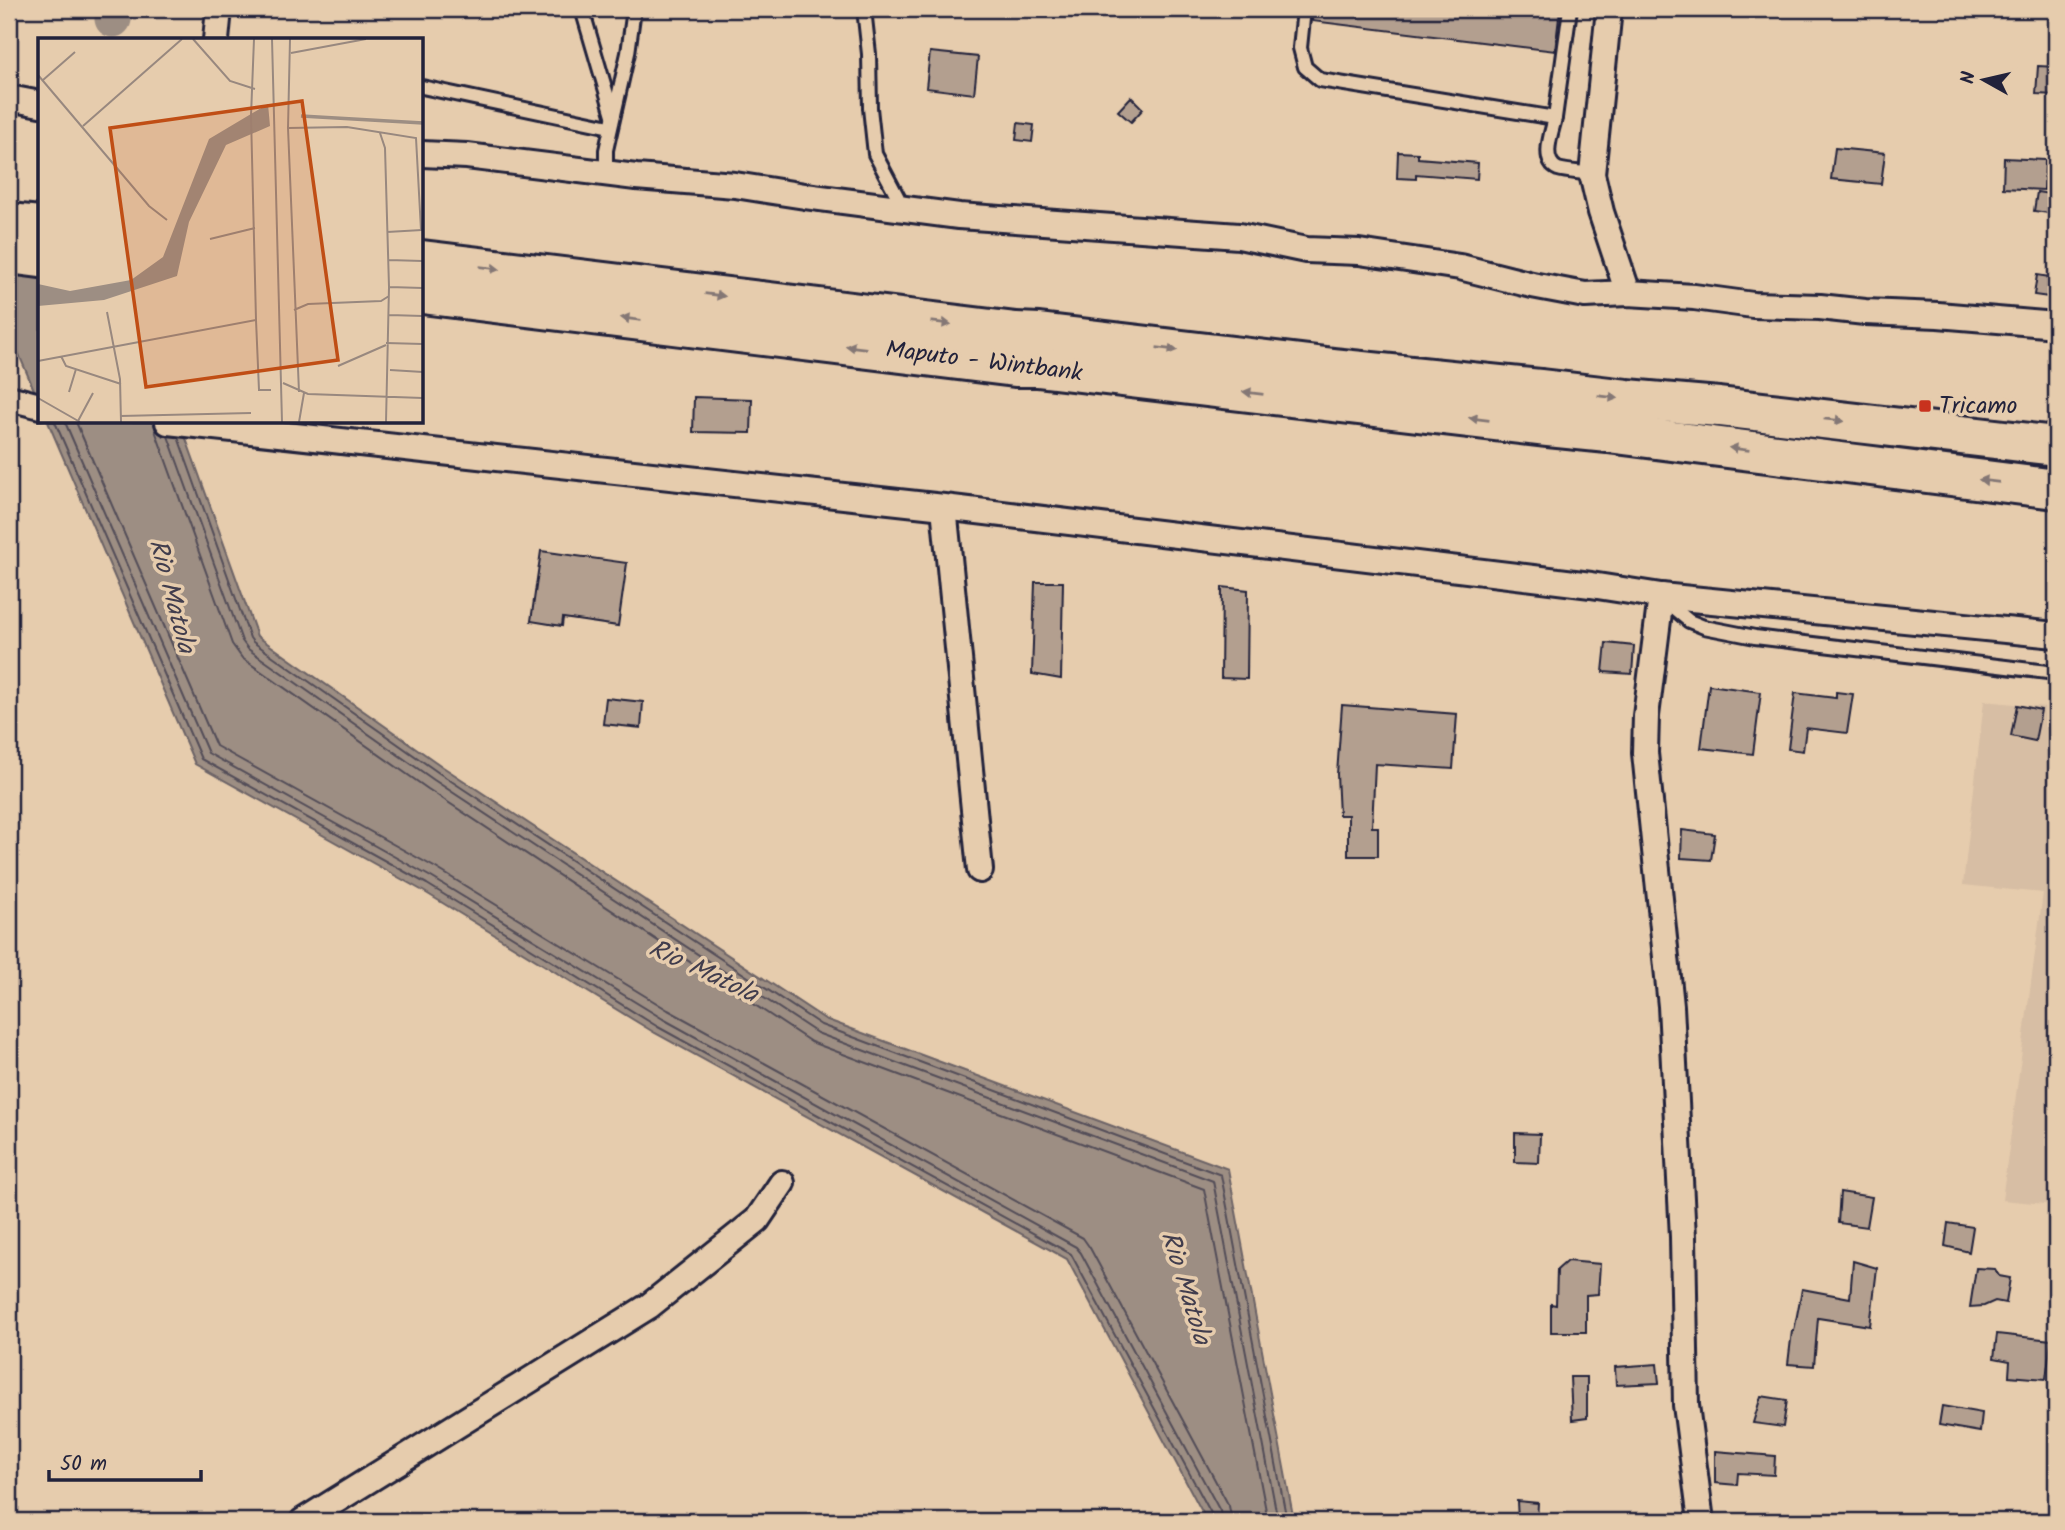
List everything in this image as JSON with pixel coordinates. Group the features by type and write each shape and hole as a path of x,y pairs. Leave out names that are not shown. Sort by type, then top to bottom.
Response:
{"highway":[{"path":"9,222 38,226"},
{"path":"9,254 38,258"},
{"name":"Maputo - Wintbank","path":"424,260 1017,332 2056,446"},
{"name":"Maputo - Wintbank","path":"424,294 1015,367 1622,434 2056,489"}],"street":[{"path":"216,38 219,9"},
{"path":"1609,9 1592,174 1601,212 1628,293"},
{"path":"9,98 38,104"},
{"path":"424,154 467,156 682,182 734,185 805,197 959,216 1239,236 1306,250 1359,252 1460,267 1586,295 1628,293 1694,297 1753,305 1820,307 2056,325"},
{"path":"9,398 38,405"},
{"path":"186,424 944,507 1577,583 1661,596 2056,635"},
{"path":"944,507 980,870"},
{"path":"1661,596 1646,716 1645,753 1671,1006 1683,1237 1686,1405 1701,1521"},
{"path":"303,1521 649,1306 757,1220 782,1184"}],"lane":[{"path":"582,9 612,121"},
{"path":"606,173 606,150 628,53 634,9"},
{"path":"864,9 875,154 904,209"},
{"path":"1304,9 1300,48 1305,67 1320,80 1555,118"},
{"path":"1570,9 1548,156 1551,164 1558,169 1592,174"},
{"path":"424,87 612,121"},
{"path":"1661,596 1689,621 1704,627 1755,637 2056,673"}],"shaded area":[{"path":"1984,701 2056,708 2056,1205 2002,1200 2043,893 1963,885"}],"water":[{"path":"9,270 38,271 38,399 9,331"},
{"path":"49,424 181,424 257,636 443,767 825,1019 1228,1169 1294,1521 1207,1521 1067,1259 655,1033 423,891 195,764"}],"building":[{"path":"1313,9 1560,9 1555,51 1312,21"},
{"path":"930,52 978,57 974,94 926,88"},
{"path":"2038,66 2056,67 2056,95 2036,94"},
{"path":"1131,97 1143,109 1131,122 1118,111"},
{"path":"1018,123 1034,125 1032,142 1016,140"},
{"path":"1835,148 1885,153 1881,184 1831,179"},
{"path":"1398,152 1418,153 1418,158 1478,163 1477,179 1416,174 1416,179 1397,178"},
{"path":"2004,158 2045,160 2044,190 2003,188"},
{"path":"2037,192 2056,195 2056,214 2034,211"},
{"path":"2037,275 2056,278 2056,298 2034,295"},
{"path":"694,397 752,399 751,433 693,432"},
{"path":"541,551 627,563 618,626 563,618 562,626 531,621"},
{"path":"1035,582 1063,582 1061,679 1032,674"},
{"path":"1222,587 1248,590 1247,679 1221,678"},
{"path":"1606,643 1634,646 1632,674 1603,672"},
{"path":"1709,685 1761,692 1753,754 1701,748"},
{"path":"1836,692 1853,694 1847,733 1806,728 1803,751 1788,749 1795,693 1836,698"},
{"path":"606,698 643,702 641,728 603,724"},
{"path":"1342,705 1457,714 1453,769 1375,764 1372,827 1378,827 1378,856 1348,856 1348,815 1339,815 1337,774"},
{"path":"2017,705 2041,710 2035,741 2011,736"},
{"path":"1682,830 1715,834 1711,860 1681,858"},
{"path":"1515,1133 1540,1134 1539,1163 1515,1162"},
{"path":"1840,1192 1872,1197 1867,1227 1838,1223"},
{"path":"1948,1223 1973,1227 1969,1252 1945,1246"},
{"path":"1567,1261 1600,1264 1598,1294 1586,1295 1586,1332 1551,1332 1551,1304 1556,1305 1557,1270"},
{"path":"1853,1261 1877,1268 1870,1326 1818,1318 1814,1366 1788,1364 1792,1331 1802,1289 1850,1298"},
{"path":"1976,1268 1995,1269 1999,1276 2010,1278 2006,1303 1995,1301 1984,1306 1970,1307"},
{"path":"1997,1334 2051,1340 2046,1379 2009,1376 2010,1361 1994,1358"},
{"path":"1657,1364 1659,1383 1616,1385 1615,1367"},
{"path":"1570,1377 1587,1377 1587,1418 1572,1420"},
{"path":"1761,1396 1787,1400 1783,1427 1753,1423"},
{"path":"1942,1406 1982,1413 1980,1432 1939,1425"},
{"path":"1715,1451 1775,1456 1774,1475 1738,1473 1737,1485 1715,1483"},
{"path":"1517,1501 1538,1503 1537,1521 1518,1521"}],"waterway":[{"name":"Rio Matola","path":"113,19 115,9"}],"place":[{"name":"Tricamo","path":"1925,406"}]}
